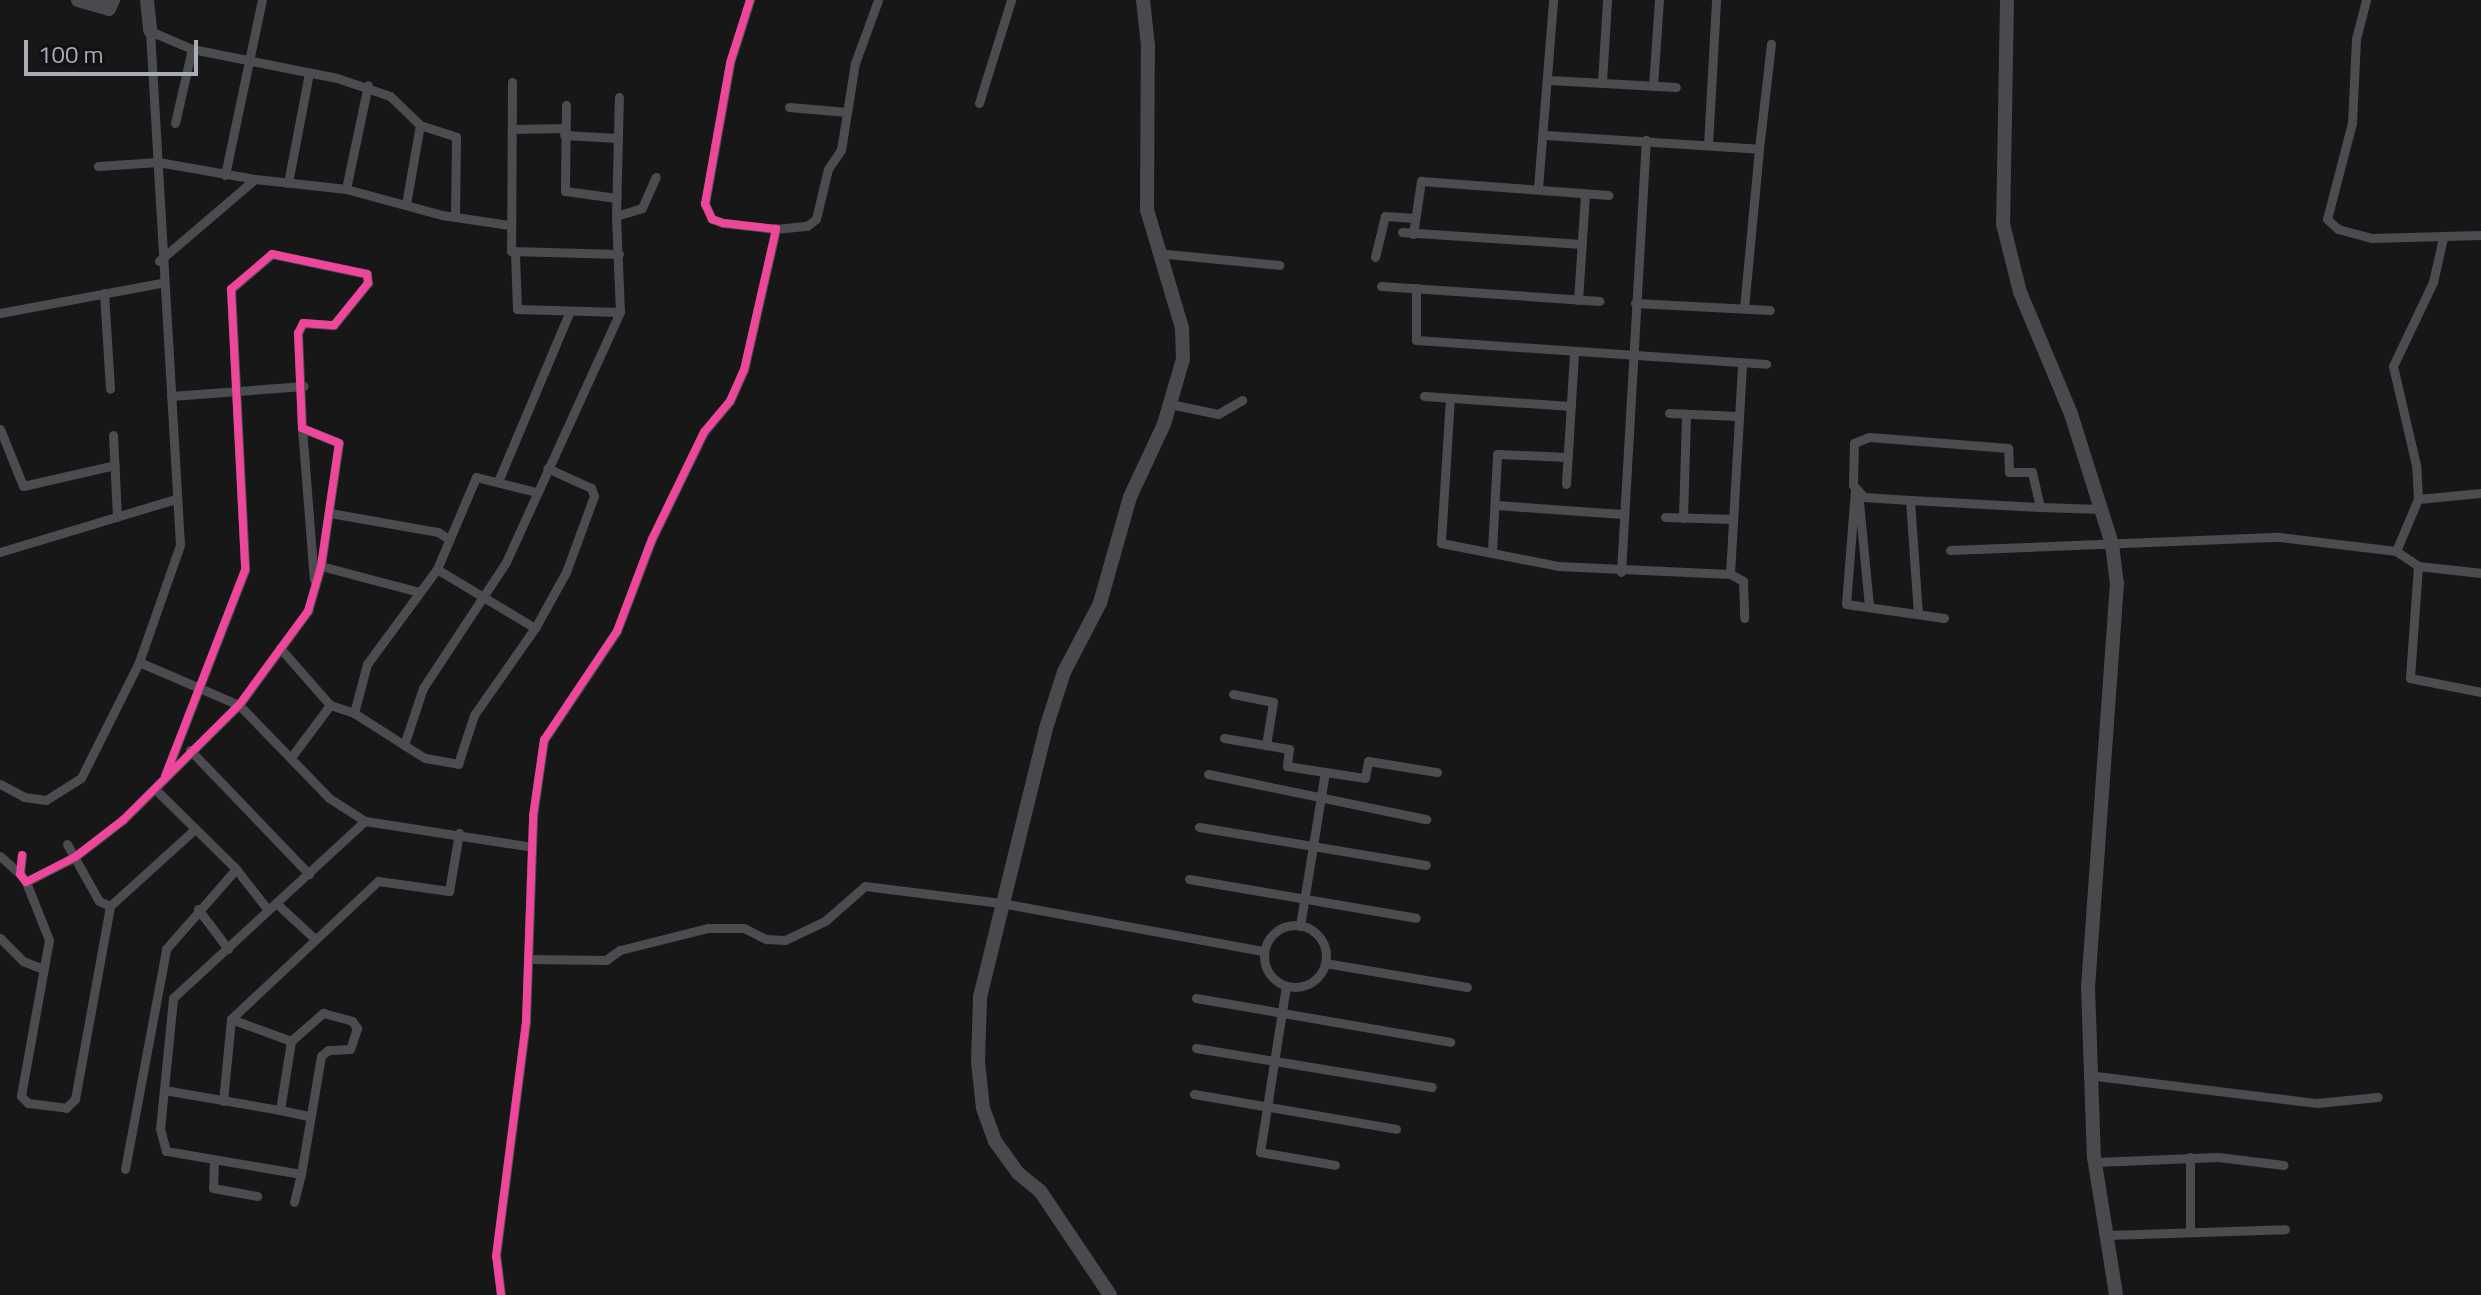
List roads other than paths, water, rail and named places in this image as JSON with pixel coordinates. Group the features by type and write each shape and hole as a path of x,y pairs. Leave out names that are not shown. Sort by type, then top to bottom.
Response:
{"street":[{"path":"78,0 109,9 113,0"},
{"path":"0,784 24,797 46,800 74,786 139,662 180,545 159,261 158,162 147,0"},
{"path":"225,175 262,0"},
{"path":"750,0 730,63 705,204 712,219 723,223 776,229 814,222 828,169 841,150 855,63 878,0"},
{"path":"979,103 1011,0"},
{"path":"1110,1295 1040,1191 1005,1157 983,1108 980,997 1001,903 1064,672 1100,603 1130,497 1180,373 1183,337 1157,253 1145,194 1148,46 1143,0"},
{"path":"1538,188 1545,135 1553,0"},
{"path":"1602,82 1607,0"},
{"path":"1653,86 1659,0"},
{"path":"1708,145 1716,0"},
{"path":"2007,0 2003,224 2020,292 2067,402 2112,544 2116,597 2095,836 2088,1075 2095,1162 2116,1295"},
{"path":"2366,0 2356,39 2352,123 2327,219 2338,229 2372,238 2481,235"},
{"path":"150,31 192,49 368,85 397,102 420,125 456,137 455,217"},
{"path":"1744,308 1771,44"},
{"path":"175,123 192,49"},
{"path":"288,183 309,73"},
{"path":"1549,80 1676,87"},
{"path":"512,82 509,247 515,254 517,309 620,312"},
{"path":"346,189 368,85"},
{"path":"404,745 423,688 487,597 620,312 616,216 619,97"},
{"path":"566,105 566,193 617,198"},
{"path":"789,107 847,112"},
{"path":"406,204 420,125"},
{"path":"512,129 564,131 618,138"},
{"path":"1545,135 1759,149"},
{"path":"1621,572 1646,140"},
{"path":"98,166 158,162 225,175 346,189 455,217 509,225"},
{"path":"616,216 642,208 656,177"},
{"path":"159,261 255,179"},
{"path":"1413,234 1421,181 1608,195"},
{"path":"1578,300 1585,194"},
{"path":"1375,257 1385,216 1415,218"},
{"path":"501,1295 497,1246 519,1079 532,847 544,740 617,631 652,539 704,432 735,391 776,229"},
{"path":"1402,232 1582,244"},
{"path":"2396,551 2418,499 2416,465 2393,366 2433,282 2443,238"},
{"path":"1157,253 1279,265"},
{"path":"23,878 75,857 155,789 190,750 239,705 308,611 314,580 302,428 304,386 299,326 334,325 369,278 272,254 231,289 245,570 196,687 165,776"},
{"path":"515,254 619,254"},
{"path":"0,313 161,283"},
{"path":"1381,286 1599,301"},
{"path":"1416,288 1416,340 1766,364"},
{"path":"104,293 110,389"},
{"path":"1635,303 1770,310"},
{"path":"499,479 570,311"},
{"path":"1566,484 1574,352"},
{"path":"1730,574 1742,363"},
{"path":"171,396 304,386"},
{"path":"1424,396 1571,406"},
{"path":"1450,398 1439,539 1444,544 1558,566 1621,572 1730,574 1743,581 1744,618"},
{"path":"1170,404 1218,414 1242,400"},
{"path":"1669,413 1738,416"},
{"path":"1683,518 1686,414"},
{"path":"302,428 339,443 321,566 314,580"},
{"path":"0,429 23,486 115,465"},
{"path":"113,435 117,517"},
{"path":"1944,618 1846,604 1858,439 1937,440 2008,448 2009,472 2032,472 2040,507"},
{"path":"1492,551 1497,454 1568,457"},
{"path":"280,648 330,705 354,713 425,758 458,764 477,709 535,628 566,572 594,496 588,487 547,468"},
{"path":"354,713 367,664 437,569 476,477 499,479 536,492"},
{"path":"1856,493 1910,500 2101,509"},
{"path":"1856,493 1869,606"},
{"path":"2418,499 2481,493"},
{"path":"0,552 176,499"},
{"path":"1910,500 1918,613"},
{"path":"1496,505 1623,514"},
{"path":"330,513 437,532 450,540"},
{"path":"1665,517 1733,519"},
{"path":"1950,550 2279,537 2396,551 2418,566 2481,573"},
{"path":"321,566 419,592"},
{"path":"2418,566 2410,678 2481,692"},
{"path":"437,569 535,628"},
{"path":"139,662 239,705 292,756 329,798 365,821 459,833 532,847"},
{"path":"1233,694 1273,702 1266,745"},
{"path":"292,756 322,710 330,705"},
{"path":"1224,738 1289,749 1287,766 1365,778 1368,761 1437,772"},
{"path":"190,750 309,874"},
{"path":"1300,926 1325,772"},
{"path":"1208,774 1426,819"},
{"path":"155,789 236,869 268,910"},
{"path":"301,1174 166,1151 160,1129 173,998 365,821"},
{"path":"1199,827 1426,865"},
{"path":"22,855 23,878 48,934 21,1096 28,1103 66,1108 75,1099 110,906 195,829"},
{"path":"223,1101 231,1019 378,881 449,891 459,833"},
{"path":"67,844 99,901 110,906"},
{"path":"0,856 23,878"},
{"path":"125,1169 166,949 236,869"},
{"path":"1189,879 1416,918"},
{"path":"528,959 606,960 620,950 708,928 744,928 766,939 785,940 825,921 865,886 1001,903 1263,951"},
{"path":"276,903 315,939"},
{"path":"198,909 228,949"},
{"path":"1286,926 1300,926 1319,936 1325,963 1312,983 1286,986 1266,969 1263,951 1271,935 1286,926"},
{"path":"0,938 23,961 43,969"},
{"path":"1325,963 1467,987"},
{"path":"1286,986 1260,1152 1335,1165"},
{"path":"1196,998 1450,1042"},
{"path":"280,1110 291,1041 323,1013 356,1024 350,1049 323,1051 294,1202"},
{"path":"231,1019 291,1041"},
{"path":"1196,1048 1432,1087"},
{"path":"2088,1075 2317,1103 2378,1097"},
{"path":"164,1090 309,1116"},
{"path":"1194,1094 1396,1129"},
{"path":"2095,1162 2190,1157 2284,1165"},
{"path":"2190,1157 2190,1229"},
{"path":"214,1161 213,1188 257,1196"},
{"path":"2108,1235 2190,1229 2285,1229"}]}
